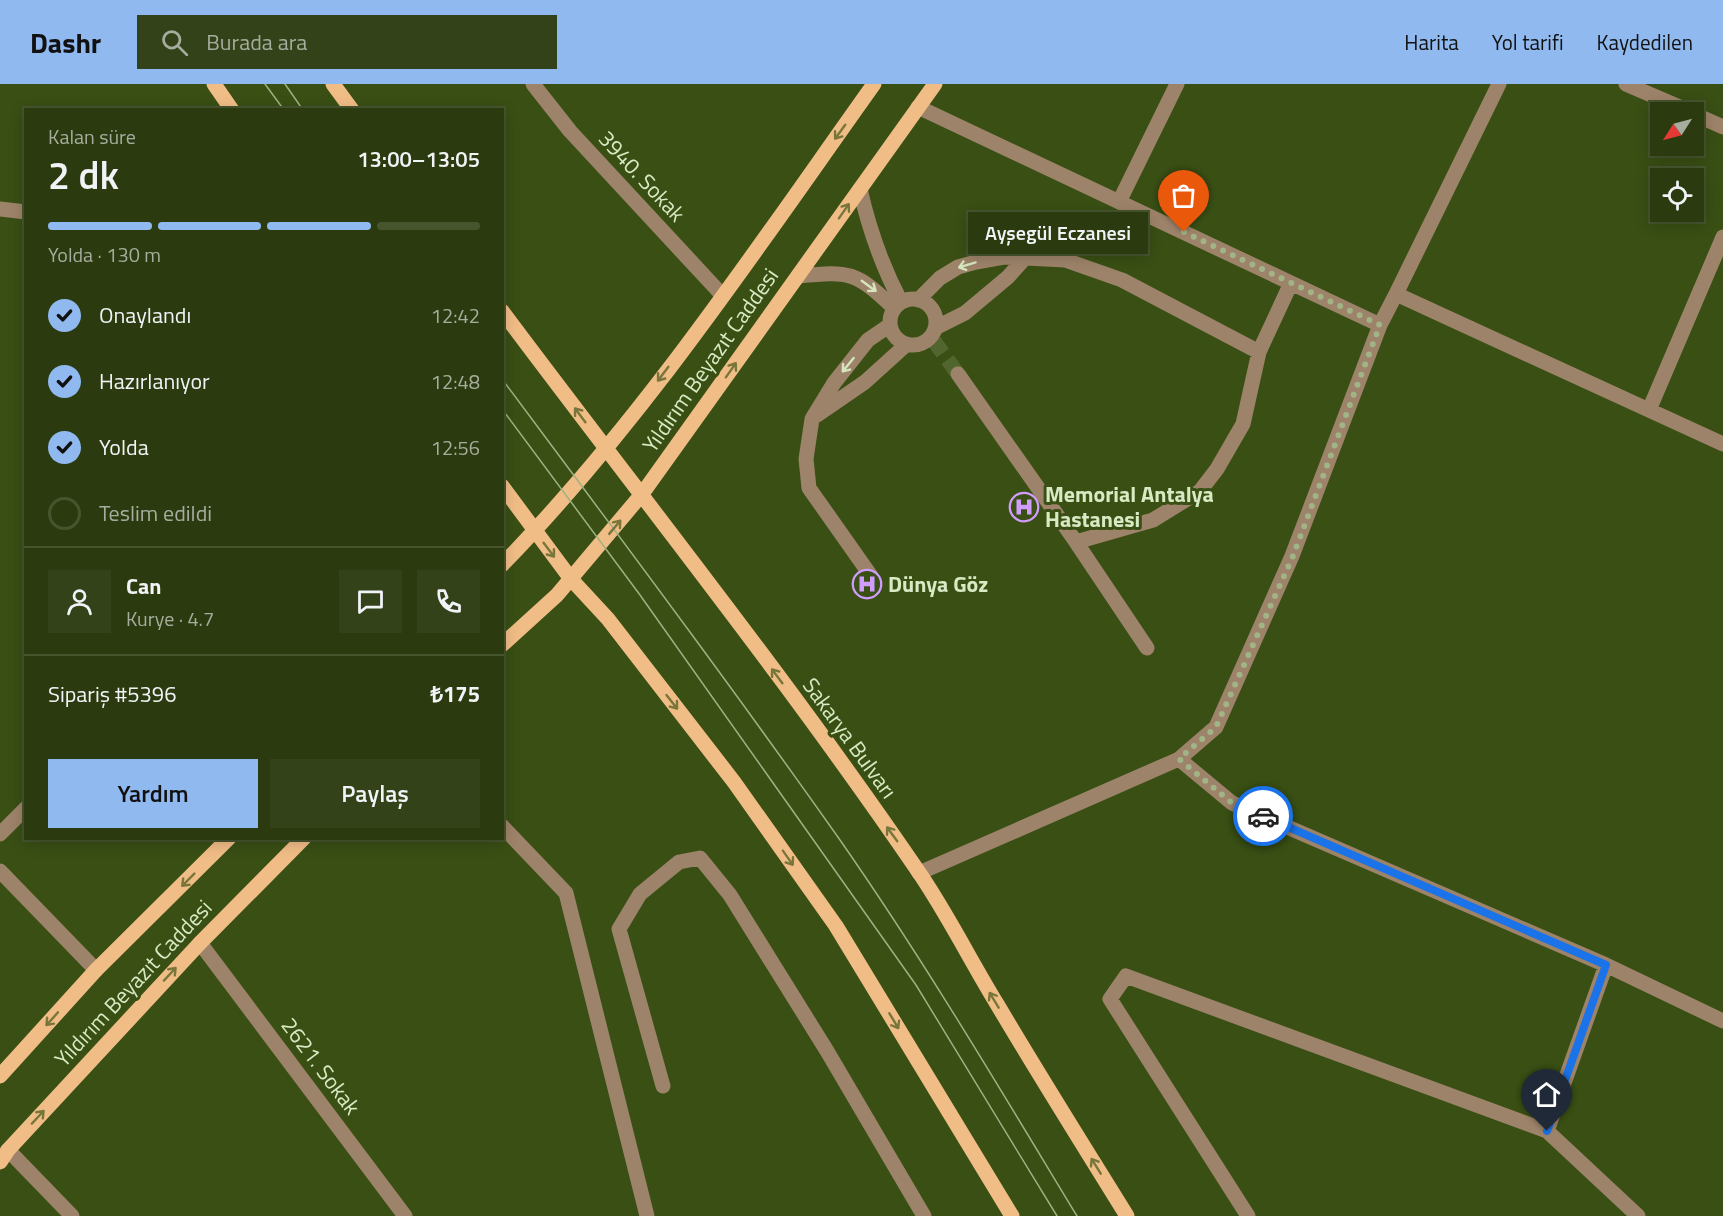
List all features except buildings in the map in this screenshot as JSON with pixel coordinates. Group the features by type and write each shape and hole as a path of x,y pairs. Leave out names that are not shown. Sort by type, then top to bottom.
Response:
{"main road":[{"path":"214,84 231,108"},
{"path":"333,84 351,108"},
{"name":"Yıldırım Beyazıt Caddesi","path":"504,563 535,532 606,449 723,296 874,84"},
{"name":"Yıldırım Beyazıt Caddesi","path":"504,643 557,595 642,494 935,84"},
{"name":"Sakarya Bulvarı","path":"504,314 642,494 919,873 1127,1216"},
{"path":"504,489 571,579 608,620 734,782 836,926 1012,1216"},
{"name":"Yıldırım Beyazıt Caddesi","path":"0,1076 96,970 227,840"},
{"name":"Yıldırım Beyazıt Caddesi","path":"2,1158 200,943 302,840"}],"street":[{"name":"3940. Sokak","path":"533,84 570,131 723,296"},
{"path":"1119,202 1177,84"},
{"path":"919,873 1179,759 1216,727 1293,556 1380,325 1499,84"},
{"path":"1626,84 1667,102"},
{"path":"918,107 1380,325"},
{"path":"1704,118 1723,127"},
{"path":"860,189 870,231 898,305"},
{"path":"0,209 24,212"},
{"path":"1649,410 1723,237"},
{"path":"918,300 940,278 958,267 1004,257 1065,260 1122,280 1259,352"},
{"path":"934,335 936,319 933,310 918,300 909,299 898,305 891,316 890,325 893,334 899,340 916,345 925,342 965,313 1025,258"},
{"path":"798,276 838,273 854,277 871,285 898,305"},
{"path":"1076,542 1153,520 1200,491 1217,469 1243,424 1259,352 1291,283"},
{"path":"1396,294 1723,444"},
{"path":"871,576 809,488 806,459 812,419 834,384 868,340 890,325"},
{"path":"812,419 865,382 907,344"},
{"path":"958,374 1147,648"},
{"path":"1179,759 1232,803 1606,965 1723,1021"},
{"path":"0,834 24,810"},
{"path":"504,828 566,893 647,1216"},
{"path":"663,1086 619,929 640,894 679,862 700,858 736,905 827,1051 924,1216"},
{"path":"0,871 96,970"},
{"name":"2621. Sokak","path":"200,943 405,1216"},
{"path":"1547,1131 1606,965"},
{"path":"1248,1216 1110,999 1126,976 1547,1131 1638,1216"},
{"path":"2,1158 72,1216"}],"tunnel":[{"path":"934,341 958,374"}],"tram line":[{"path":"265,84 283,108"},
{"path":"285,84 302,108"},
{"path":"504,382 715,666 840,840 932,979 1077,1216"},
{"path":"504,412 640,595 916,985 1057,1216"}],"way so far":[{"path":"1184,232 1380,325 1293,556 1216,727 1179,759 1232,803 1263,816"}],"place":[{"name":"Ayşegül Eczanesi","path":"1184,232"},
{"name":"Memorial Antalya Hastanesi","path":"1024,507"},
{"name":"Dünya Göz","path":"867,584"}],"route":[{"path":"1263,816 1606,965 1547,1131"}]}
